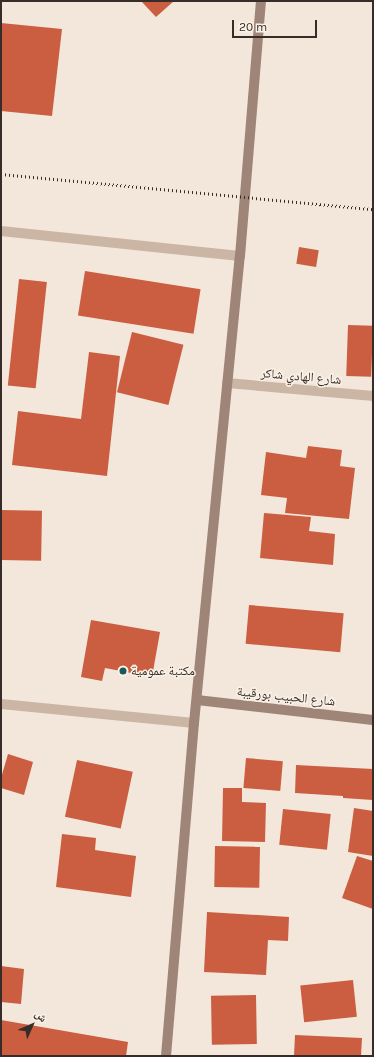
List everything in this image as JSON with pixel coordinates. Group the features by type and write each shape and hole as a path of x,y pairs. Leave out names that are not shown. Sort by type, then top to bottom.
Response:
{"street":[{"path":"166,1056 194,723 240,256 261,1"},
{"path":"1,231 240,256"},
{"name":"شارع الهادي شاكر","path":"227,383 373,396"},
{"name":"شارع الحبيب بورقيبة","path":"197,700 373,720"},
{"path":"1,704 194,723"}],"building":[{"path":"141,1 174,1 156,17"},
{"path":"1,23 62,29 52,116 1,111"},
{"path":"299,247 319,250 316,267 296,264"},
{"path":"85,271 201,289 194,334 78,315"},
{"path":"19,279 47,282 36,388 8,385"},
{"path":"348,325 373,326 371,377 346,376"},
{"path":"132,332 183,345 168,405 117,392"},
{"path":"89,352 120,356 107,476 12,465 18,411 81,419"},
{"path":"308,446 342,450 340,466 355,468 349,519 285,513 287,498 261,495 266,452 306,458"},
{"path":"1,510 42,511 41,561 1,560"},
{"path":"264,513 311,517 309,531 335,534 333,565 260,558"},
{"path":"249,605 344,613 340,652 246,644"},
{"path":"91,620 160,632 152,677 105,668 102,681 81,677"},
{"path":"8,754 33,762 24,795 1,788 1,778"},
{"path":"246,758 283,761 280,791 243,788"},
{"path":"77,760 133,772 121,829 65,817"},
{"path":"296,765 373,769 373,800 343,798 343,796 295,793"},
{"path":"223,788 242,788 242,802 266,803 265,842 222,841"},
{"path":"354,808 373,811 373,856 348,852"},
{"path":"283,809 331,814 327,850 279,845"},
{"path":"62,834 96,838 95,850 136,856 131,897 56,887"},
{"path":"215,846 260,847 259,888 214,887"},
{"path":"357,856 373,861 373,909 342,898"},
{"path":"207,912 289,917 288,941 268,940 266,975 204,972"},
{"path":"1,966 24,969 21,1004 1,1002"},
{"path":"353,980 357,1017 304,1022 300,986"},
{"path":"256,995 257,1044 212,1045 211,996"},
{"path":"1,1020 128,1042 126,1056 1,1056"},
{"path":"295,1035 362,1038 361,1056 294,1056"}],"railway":[{"path":"1,174 373,209"}],"place":[{"name":"مكتبة عمومية","path":"123,671"}]}
